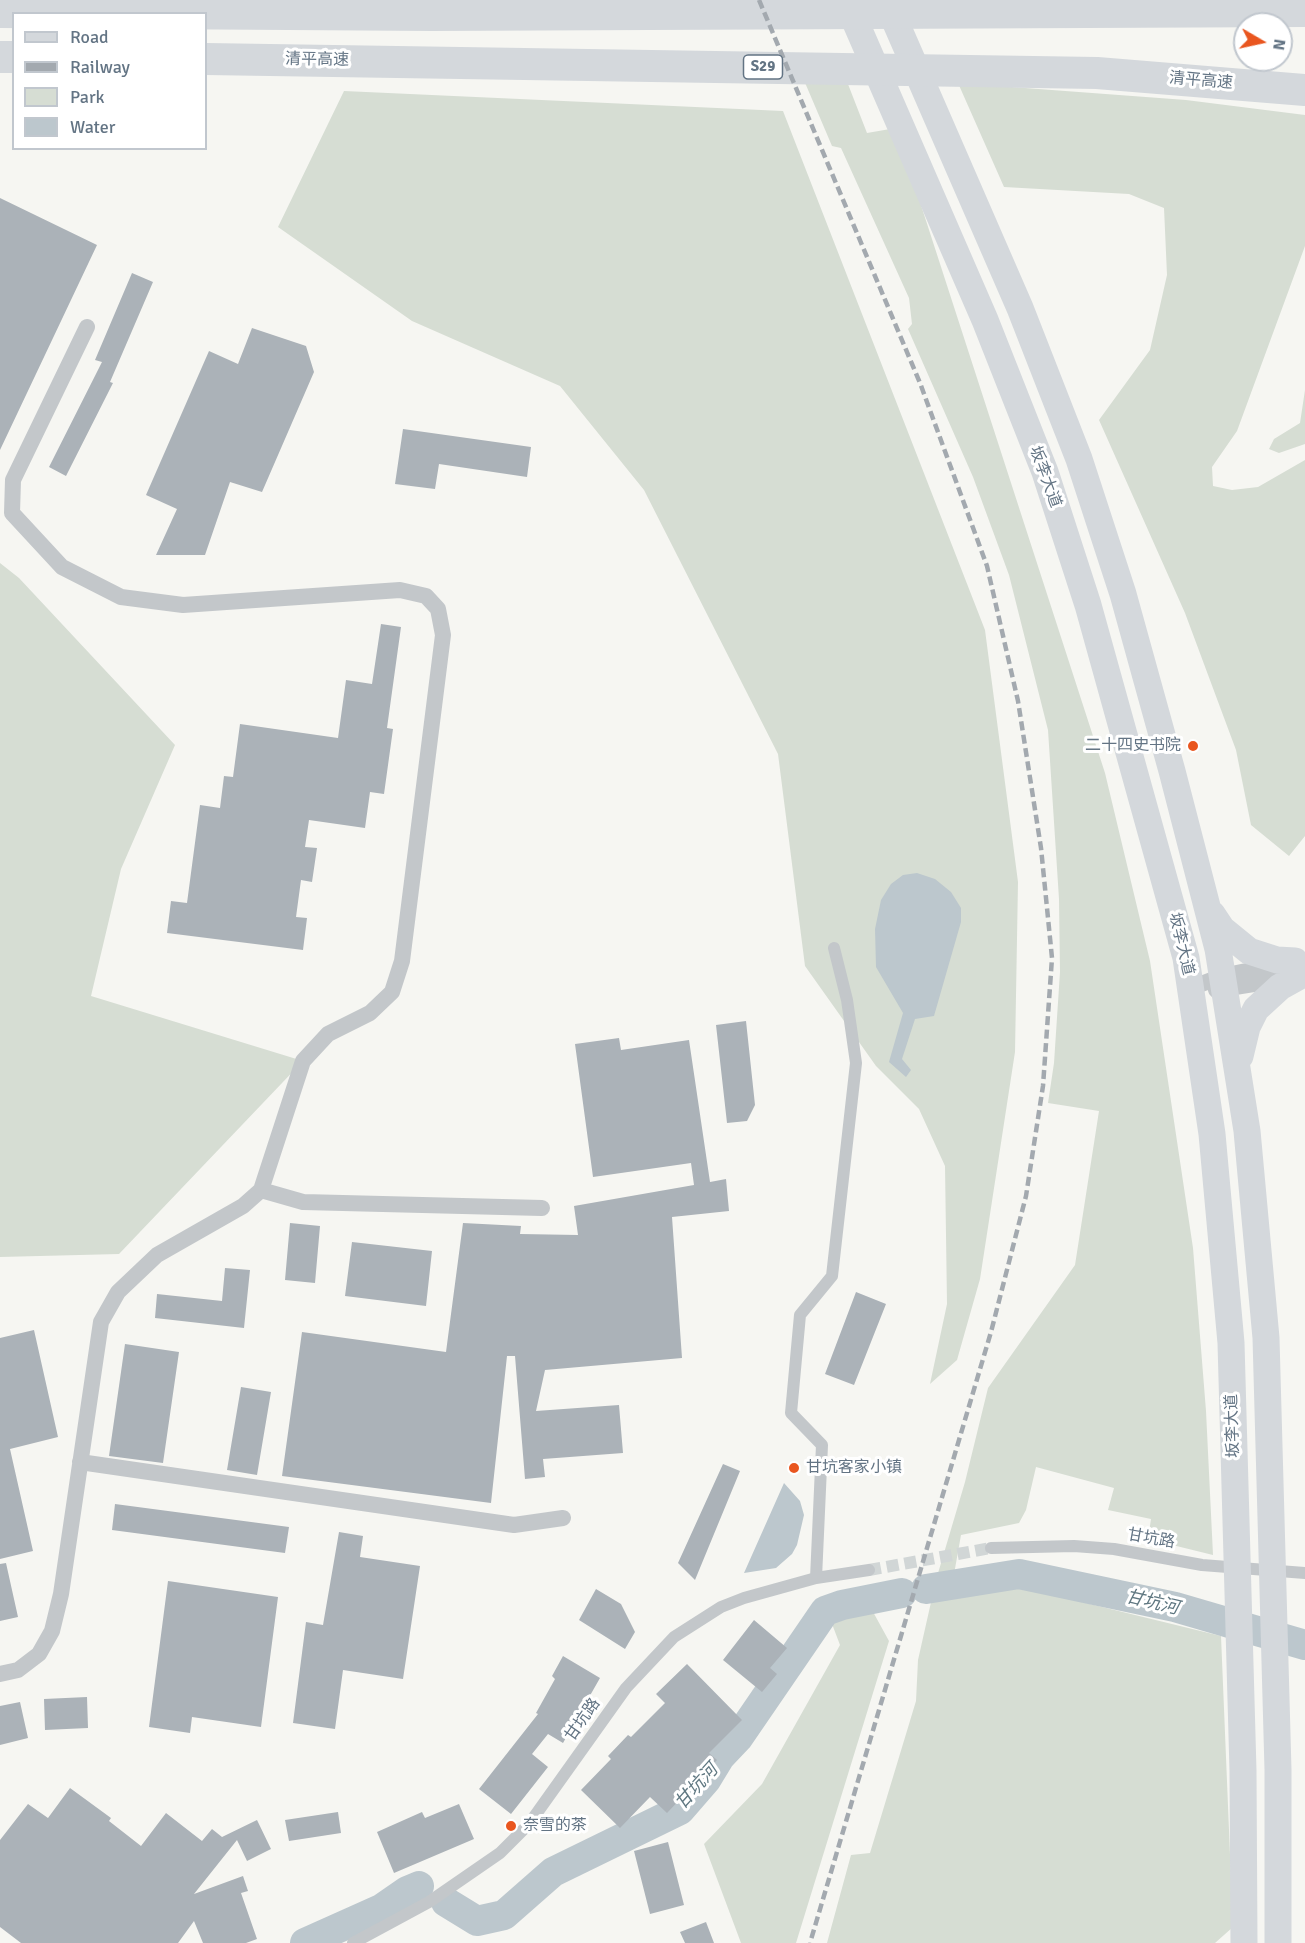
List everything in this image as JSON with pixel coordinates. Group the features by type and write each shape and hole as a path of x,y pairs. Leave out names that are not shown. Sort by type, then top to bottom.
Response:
{"highway":[{"path":"207,13 432,15 1305,11"},
{"path":"1142,12 1233,23"},
{"name":"清平高速","path":"207,59 1097,73 1305,90"}],"main road":[{"name":"坂李大道","path":"846,0 985,320 1045,472 1088,604 1140,785 1186,958 1211,1122 1231,1343 1243,1771 1244,1943"},
{"name":"坂李大道","path":"886,0 1020,308 1079,459 1123,594 1207,906 1224,983 1238,1070 1258,1234 1271,1444 1278,1770 1278,1943"},
{"path":"1207,906 1222,929 1249,951 1301,968 1257,1009 1246,1027 1238,1070"}],"street":[{"path":"0,1674 18,1670 39,1654 52,1631 61,1594 101,1322 118,1292 157,1255 243,1206 261,1190 303,1061 328,1034 370,1013 392,992 402,961 443,635 438,609 426,596 400,590 183,605 121,597 62,567 12,513 13,480 87,327"},
{"path":"816,1578 822,1444 791,1413 800,1315 832,1276 856,1063 847,1000 834,948"},
{"path":"1191,988 1301,968"},
{"path":"261,1190 303,1202 542,1208"},
{"path":"80,1462 514,1526 563,1518"},
{"name":"甘坑路","path":"991,1548 1074,1546 1114,1549 1202,1565 1305,1573"},
{"name":"甘坑路","path":"353,1943 429,1902 500,1852 529,1824 626,1688 674,1637 721,1607 816,1578 869,1570"}],"green space":[{"path":"803,78 846,79 867,133 896,128 1105,773 1150,961 1193,1248 1206,1411 1213,1555 1148,1539 1151,1519 1108,1510 1114,1488 1036,1467 1026,1510 1019,1523 961,1535 951,1591 1004,1583 1221,1636 1233,1927 1215,1943 827,1943 851,1855 870,1853 916,1701 918,1660 936,1580 965,1482 988,1388 1075,1265 1099,1111 1048,1103 1054,1063 1060,972 1059,899 1048,730 1009,575 973,477 908,329 912,324 909,298 841,148 832,146"},
{"path":"958,83 1186,100 1305,115 1305,246 1237,431 1212,467 1213,486 1232,490 1258,487 1305,460 1305,836 1289,856 1251,825 1236,750 1185,613 1099,420 1150,350 1167,275 1164,208 1129,194 1004,187"},
{"path":"344,91 783,111 985,630 1018,882 1015,1052 980,1279 957,1360 930,1384 947,1304 945,1166 919,1109 876,1066 805,966 778,754 644,490 560,386 412,321 278,227"},
{"path":"1305,390 1305,444 1279,453 1269,449 1274,439 1300,423"},
{"path":"0,563 19,578 175,745 121,869 91,996 303,1061 119,1254 0,1257"},
{"path":"851,1608 872,1610 889,1641 796,1943 741,1943 704,1844 762,1784 840,1645 829,1616"}],"water":[{"path":"917,873 935,879 951,892 961,908 961,922 934,1016 915,1019 902,1059 911,1070 906,1077 889,1062 903,1013 876,967 875,929 881,900 891,884 903,875"},
{"path":"784,1483 800,1501 804,1515 797,1545 792,1554 776,1568 744,1573"}],"building":[{"path":"0,198 97,245 0,450"},
{"path":"132,273 153,282 110,382 113,383 66,476 49,467 102,362 95,360"},
{"path":"252,328 306,346 314,372 262,492 230,482 205,555 156,555 177,509 146,495 209,351 238,364"},
{"path":"403,429 531,447 527,477 439,464 435,489 395,484"},
{"path":"381,624 401,627 387,728 393,729 384,794 370,792 365,828 309,820 305,847 317,848 312,882 301,880 296,917 307,918 303,950 167,933 171,901 187,903 200,805 220,808 224,776 233,777 240,724 338,738 346,680 372,684"},
{"path":"746,1021 755,1105 747,1121 727,1123 716,1025"},
{"path":"619,1038 621,1050 689,1040 710,1182 726,1179 729,1211 672,1217 682,1358 545,1370 536,1411 619,1405 623,1453 543,1459 545,1477 525,1479 515,1356 507,1356 491,1503 282,1476 302,1332 446,1352 463,1223 521,1226 520,1234 578,1235 574,1206 694,1185 691,1163 593,1177 575,1044"},
{"path":"290,1223 320,1226 315,1283 285,1280"},
{"path":"352,1242 432,1251 426,1306 345,1296"},
{"path":"225,1268 250,1270 244,1328 155,1318 157,1294 222,1301"},
{"path":"856,1292 886,1304 854,1385 825,1374"},
{"path":"34,1330 58,1437 10,1449 33,1551 0,1559 0,1338"},
{"path":"125,1344 179,1352 163,1463 109,1456"},
{"path":"241,1387 271,1392 257,1475 227,1470"},
{"path":"723,1464 740,1471 695,1580 678,1563"},
{"path":"115,1504 289,1527 285,1553 112,1530"},
{"path":"339,1532 363,1536 360,1557 420,1566 403,1679 343,1670 335,1729 293,1723 306,1622 323,1625"},
{"path":"6,1563 18,1617 0,1621 0,1564"},
{"path":"168,1581 278,1597 261,1727 192,1717 190,1733 149,1727"},
{"path":"596,1589 621,1604 635,1632 625,1649 579,1620"},
{"path":"754,1620 787,1648 770,1668 777,1674 762,1692 723,1660"},
{"path":"563,1656 600,1678 563,1743 548,1734 532,1754 548,1767 511,1814 479,1789 538,1714 536,1713 555,1679 552,1676"},
{"path":"687,1664 742,1720 709,1753 717,1760 667,1813 650,1797 620,1828 581,1790 611,1759 608,1756 628,1735 631,1737 665,1703 656,1694"},
{"path":"87,1697 88,1728 45,1730 44,1699"},
{"path":"20,1702 28,1738 0,1745 0,1706"},
{"path":"70,1788 111,1818 109,1821 141,1846 166,1813 202,1841 212,1829 222,1837 257,1820 271,1849 247,1861 237,1840 194,1894 243,1876 248,1891 241,1893 257,1939 246,1943 203,1943 194,1921 178,1943 21,1943 0,1927 0,1840 28,1804 48,1818"},
{"path":"459,1804 474,1839 394,1873 377,1832 422,1812 425,1818"},
{"path":"338,1812 341,1833 289,1841 285,1820"},
{"path":"668,1842 684,1905 650,1914 634,1851"},
{"path":"706,1922 714,1943 685,1943 680,1932"}],"waterway":[{"name":"甘坑河","path":"926,1589 1019,1574 1175,1607 1305,1645"},
{"name":"甘坑河","path":"446,1902 477,1921 504,1915 553,1872 680,1810 706,1780 720,1757 738,1738 825,1611 842,1605 902,1593"},
{"name":"甘坑河","path":"305,1943 381,1909 407,1891 419,1886"}],"tunnel":[{"path":"869,1570 991,1548"}],"railway":[{"path":"759,0 920,383 987,566 1018,701 1041,848 1052,958 1043,1086 1026,1196 991,1332 810,1943"}],"place":[{"name":"二十四史书院","path":"1193,746"},
{"name":"甘坑客家小镇","path":"794,1468"},
{"name":"奈雪的茶","path":"511,1826"}]}
